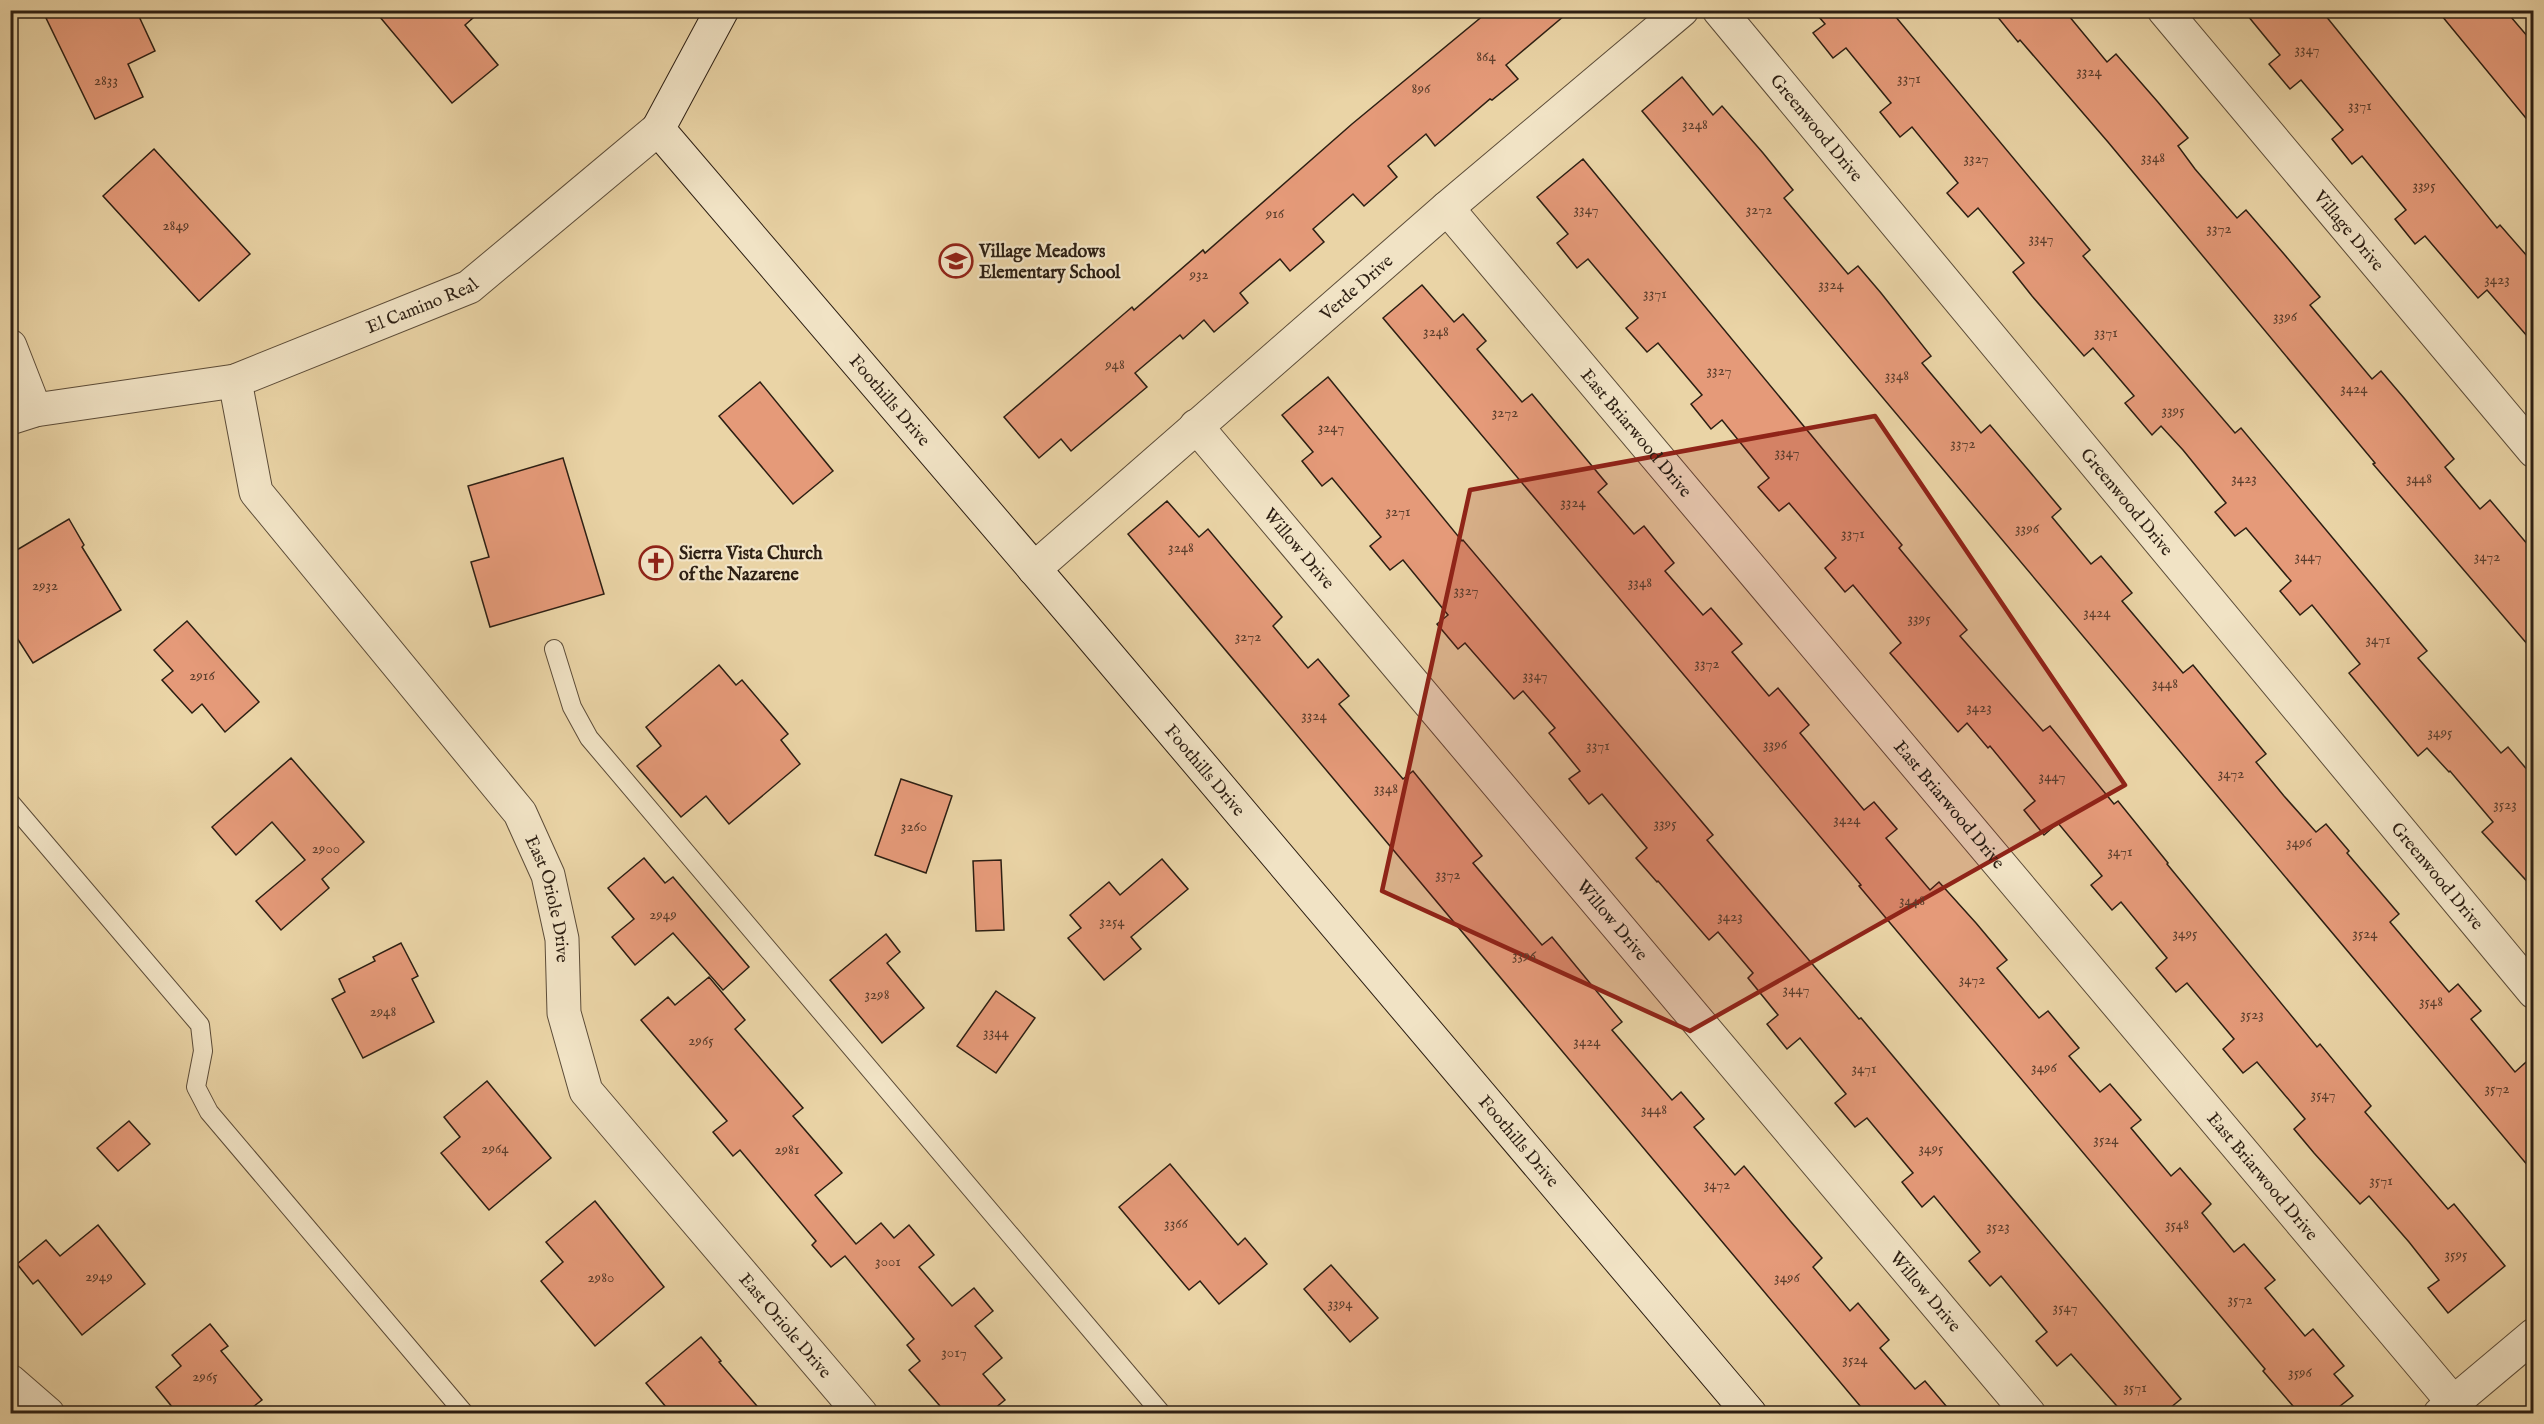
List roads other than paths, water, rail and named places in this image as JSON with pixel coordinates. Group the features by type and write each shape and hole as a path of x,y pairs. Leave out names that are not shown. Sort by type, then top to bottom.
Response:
{"street":[{"name":"El Camino Real","path":"23,414 235,381 469,287 658,129 722,10"},
{"name":"Verde Drive","path":"1034,569 1447,208 1682,10"},
{"name":"Greenwood Drive","path":"1719,10 2534,992"},
{"name":"Village Drive","path":"2164,10 2534,451"},
{"name":"Foothills Drive","path":"658,129 1750,1413"},
{"name":"East Briarwood Drive","path":"1447,208 2446,1408"},
{"path":"10,346 23,414"},
{"name":"East Oriole Drive","path":"235,381 256,492 520,813 548,875 562,939 564,1013 586,1091 861,1413"},
{"name":"Willow Drive","path":"1196,426 2029,1413"},
{"path":"2446,1408 2534,1335"},
{"path":"10,1381 48,1413"}],"lane":[{"path":"554,649 572,706 589,738 1162,1413"},
{"path":"10,802 200,1025 203,1051 196,1087 209,1112 465,1413"}],"place":[{"name":"Village Meadows Elementary School","path":"956,261"},
{"name":"Sierra Vista Church of the Nazarene","path":"656,563"}]}
